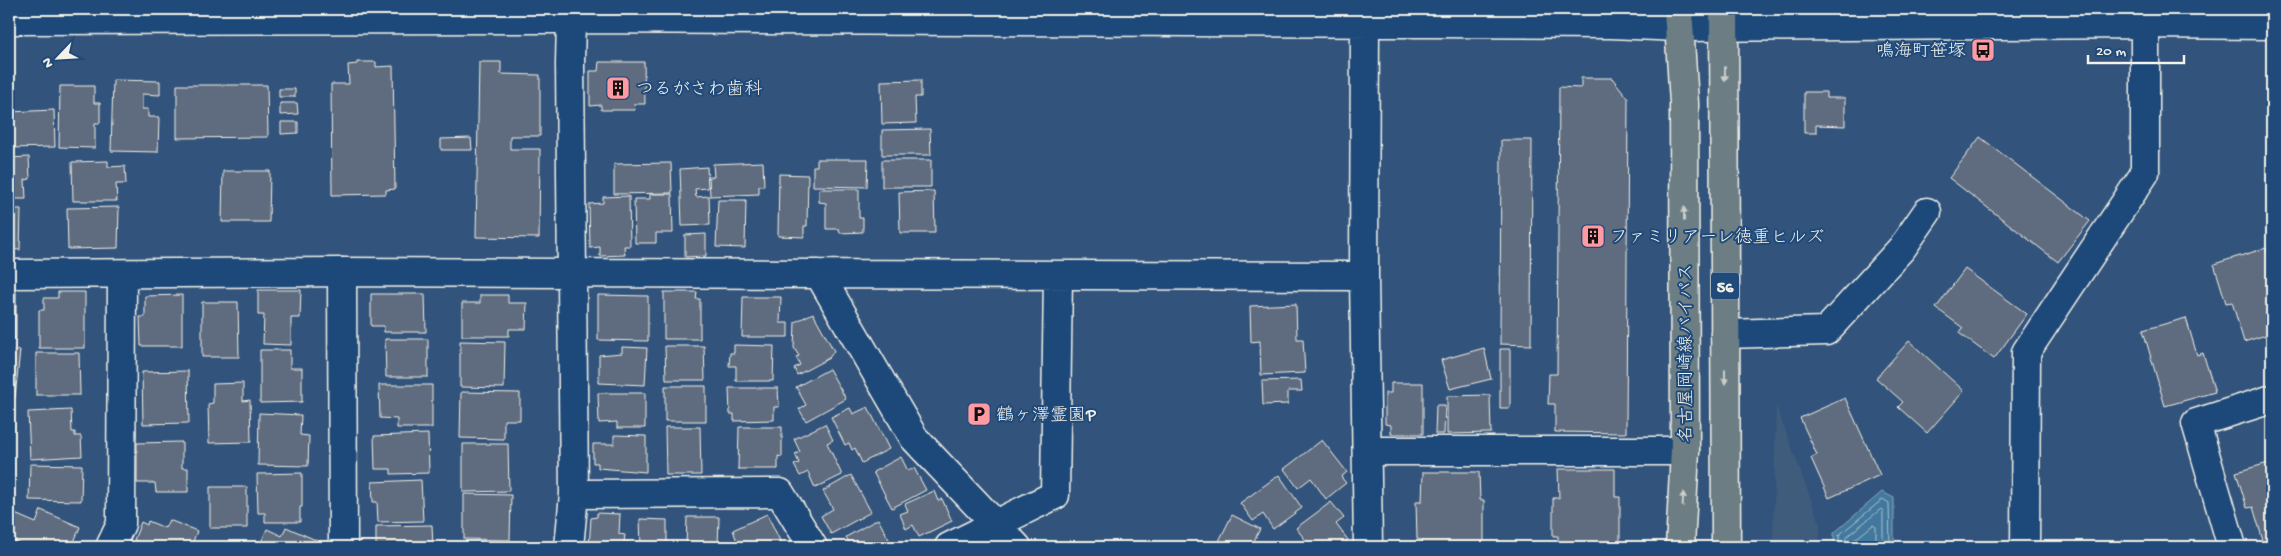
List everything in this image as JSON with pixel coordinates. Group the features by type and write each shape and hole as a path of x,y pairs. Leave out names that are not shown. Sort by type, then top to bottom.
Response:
{"main road":[{"name":"56","path":"1724,17 1726,547"},
{"name":"名古屋岡崎線バイパス","path":"1679,18 1684,103 1685,451 1680,547"}],"street":[{"path":"9,20 572,14 963,15 1041,13 1365,24 1611,24 1679,18 1724,17 2145,24 2236,17 2272,25"},
{"path":"569,547 574,494 572,14"},
{"path":"1365,24 1364,276 1368,547"},
{"path":"2025,547 2026,352 2145,173 2145,24"},
{"path":"1725,334 1826,331 1902,248 1927,212"},
{"path":"9,274 342,272 1364,276"},
{"path":"342,272 343,547"},
{"path":"110,547 121,524 122,274"},
{"path":"819,274 914,438 1017,547"},
{"path":"949,547 1055,495 1058,275"},
{"path":"2232,547 2196,423 2272,399"},
{"path":"1368,451 1685,451"},
{"path":"574,494 780,493 813,547"}],"shaded area":[{"path":"1776,406 1820,524 1819,547 1773,547"}],"water":[{"path":"1882,492 1894,498 1894,547 1834,547 1834,533"}],"building":[{"path":"357,62 376,62 376,67 393,66 395,189 386,190 386,194 332,195 331,84 349,84 348,65 357,64"},
{"path":"479,62 501,62 501,74 540,75 540,136 510,136 510,149 540,149 539,238 476,237"},
{"name":"つるがさわ歯科","path":"599,62 644,62 645,104 634,104 635,110 601,110 601,105 590,106 590,71 598,71"},
{"name":"ファミリアーレ徳重ヒルズ","path":"1581,78 1612,78 1628,98 1626,433 1555,432 1555,404 1548,404 1549,374 1557,374 1559,87 1581,88"},
{"path":"113,80 160,81 160,95 142,94 142,109 148,109 148,117 159,117 158,152 111,151"},
{"path":"921,80 921,97 915,97 916,123 882,124 881,81"},
{"path":"177,85 267,85 268,137 177,138"},
{"path":"60,86 94,86 94,103 100,103 100,123 95,123 95,148 59,147"},
{"path":"279,89 295,89 295,97 279,97"},
{"path":"1804,92 1826,92 1826,98 1845,98 1845,126 1816,125 1816,133 1804,133"},
{"path":"280,103 297,103 298,114 280,115"},
{"path":"54,110 55,147 9,148 9,112"},
{"path":"281,122 298,122 298,133 281,134"},
{"path":"930,129 931,155 882,155 882,130"},
{"path":"1980,137 2090,221 2058,262 1949,178"},
{"path":"471,138 472,150 441,150 441,139"},
{"path":"1501,140 1532,140 1531,345 1500,344"},
{"path":"29,157 30,179 25,180 26,199 9,199 9,158"},
{"path":"817,159 868,159 867,187 813,186 813,166 817,166"},
{"path":"882,160 931,160 931,187 882,187"},
{"path":"108,161 108,167 125,166 126,184 116,184 117,201 73,201 72,162"},
{"path":"763,162 764,186 759,186 759,194 710,196 709,177 714,177 713,164"},
{"path":"671,163 672,193 614,194 614,164"},
{"path":"707,167 708,188 695,189 696,197 709,196 710,225 682,226 680,169"},
{"path":"223,171 270,171 269,222 222,222"},
{"path":"779,174 808,175 807,226 804,226 804,237 778,236"},
{"path":"819,189 859,189 859,218 863,218 863,232 840,233 839,229 826,229 826,203 819,202"},
{"path":"934,191 935,233 900,233 899,192"},
{"path":"650,194 672,194 673,233 656,233 656,243 635,243 634,199 650,199"},
{"path":"629,196 630,246 624,246 625,255 600,256 600,247 590,248 589,204 603,203 603,197"},
{"path":"718,200 746,200 745,248 716,247"},
{"path":"119,207 118,248 68,249 67,208"},
{"path":"9,209 21,209 20,250 9,249"},
{"path":"706,234 706,256 685,257 685,235"},
{"path":"2266,248 2272,269 2272,333 2244,342 2232,302 2226,303 2214,264"},
{"path":"1965,269 2027,314 1994,359 1959,333 1963,328 1936,308"},
{"path":"258,290 301,290 300,318 291,318 291,345 263,344 264,315 258,315"},
{"path":"9,292 16,292 16,338 9,338"},
{"path":"58,292 85,292 85,348 39,348 39,310 44,310 44,298 58,298"},
{"path":"664,292 697,292 696,299 700,299 700,339 664,339"},
{"path":"371,294 425,294 426,332 384,332 384,326 371,326"},
{"path":"182,295 182,346 141,346 140,317 145,317 145,296"},
{"path":"480,295 508,295 508,303 527,303 526,329 509,329 509,336 462,336 462,303 480,303"},
{"path":"598,295 648,296 648,341 598,340"},
{"path":"743,297 781,297 780,323 788,323 788,337 742,337"},
{"path":"202,302 238,302 239,357 202,357"},
{"path":"1296,304 1297,339 1303,339 1305,373 1261,375 1260,341 1251,342 1250,306"},
{"path":"813,313 834,351 829,358 797,375 794,368 800,365 796,357 799,356 794,348 795,322"},
{"path":"2186,318 2197,355 2203,353 2215,392 2165,406 2143,330"},
{"path":"385,339 428,339 428,377 386,377"},
{"path":"460,341 505,342 504,388 460,387"},
{"path":"1909,341 1964,391 1927,433 1898,407 1903,402 1876,378"},
{"path":"734,345 774,346 773,381 736,381 736,366 729,366 730,353 734,353"},
{"path":"665,346 704,346 705,380 666,380"},
{"path":"622,347 647,348 645,385 599,383 599,355 622,353"},
{"path":"1484,348 1491,379 1450,389 1441,360"},
{"path":"9,349 20,350 15,398 9,397"},
{"path":"1500,349 1510,349 1510,408 1500,408"},
{"path":"260,350 290,350 290,368 302,368 302,402 260,403"},
{"path":"36,353 79,353 80,395 36,395"},
{"path":"829,369 846,399 806,421 799,409 806,405 796,387"},
{"path":"188,371 189,423 143,424 142,372"},
{"path":"1301,380 1302,391 1288,391 1288,404 1263,405 1262,381"},
{"path":"243,383 243,401 250,400 251,442 209,443 208,404 213,403 213,384"},
{"path":"1391,383 1423,383 1423,434 1391,434 1391,425 1385,424 1385,393 1391,393"},
{"path":"379,385 432,385 432,428 397,428 397,419 380,418"},
{"path":"665,386 706,386 706,421 665,421"},
{"path":"729,388 778,388 779,407 774,407 774,420 734,421 734,414 730,414"},
{"path":"461,392 520,393 520,420 504,420 504,439 460,438"},
{"path":"598,393 645,393 645,428 617,428 617,422 599,423"},
{"path":"1490,395 1491,433 1447,434 1447,396"},
{"path":"1845,398 1880,475 1829,498 1811,458 1817,455 1800,418"},
{"path":"1436,405 1445,405 1444,434 1435,434"},
{"path":"868,407 889,449 862,463 855,448 852,450 849,443 845,445 831,417 850,408 853,414"},
{"path":"71,410 72,432 75,432 75,436 81,436 82,456 30,459 28,412"},
{"path":"259,413 301,415 300,435 309,436 308,466 258,465"},
{"path":"825,424 833,440 827,443 842,475 815,488 808,472 800,476 794,465 799,463 795,454 800,452 794,439"},
{"path":"665,427 700,427 701,475 666,475"},
{"path":"739,427 782,427 782,457 778,456 778,469 738,469"},
{"path":"428,434 429,473 391,474 391,469 375,469 374,436"},
{"path":"614,435 646,436 646,472 598,468 598,463 593,463 593,444 614,444"},
{"path":"1322,440 1347,472 1341,477 1346,483 1326,499 1311,478 1298,488 1284,469"},
{"path":"182,442 182,468 188,468 188,492 156,492 155,483 137,483 137,443"},
{"path":"463,444 508,444 509,491 463,492"},
{"path":"901,457 908,471 914,468 926,490 892,508 873,472"},
{"path":"2272,462 2272,541 2264,544 2253,507 2247,508 2236,472"},
{"path":"30,464 82,465 81,501 29,500"},
{"path":"1558,469 1615,469 1615,497 1620,497 1620,547 1558,547 1558,536 1553,536 1553,498 1559,498"},
{"path":"1423,472 1479,472 1480,500 1484,500 1484,547 1422,547 1422,540 1417,539 1416,501 1422,501"},
{"path":"302,473 300,522 265,522 265,513 258,513 257,474"},
{"path":"851,475 871,512 831,534 821,516 833,509 823,491"},
{"path":"1279,475 1302,508 1273,529 1263,514 1253,521 1240,503"},
{"path":"421,480 423,521 378,522 377,502 373,502 372,482"},
{"path":"210,487 247,487 247,528 210,528"},
{"path":"934,491 938,501 942,499 952,521 919,537 913,525 906,529 900,514 908,511 905,504"},
{"path":"464,494 511,495 510,540 464,539"},
{"path":"1331,502 1344,518 1336,524 1348,540 1339,547 1311,547 1296,528"},
{"path":"41,510 80,527 72,547 29,547 9,539 9,530 15,514 36,523"},
{"path":"597,513 620,514 619,534 625,535 624,542 629,542 629,547 589,547 591,518 597,517"},
{"path":"767,514 783,547 739,547 733,530"},
{"path":"1232,515 1260,529 1251,547 1216,547"},
{"path":"687,517 719,517 718,547 686,547"},
{"path":"640,519 667,520 667,547 641,547"},
{"path":"878,519 893,547 852,547 846,537"},
{"path":"169,520 197,531 191,547 151,547 134,540 141,522 147,525 148,521 165,528"},
{"path":"432,525 433,547 376,547 376,526"},
{"path":"286,527 318,541 315,547 259,547 267,529 282,536"}],"place":[{"name":"鳴海町笹塚","path":"1983,50"},
{"name":"つるがさわ歯科","path":"618,88"},
{"name":"ファミリアーレ徳重ヒルズ","path":"1593,236"},
{"name":"鶴ヶ澤霊園P","path":"979,414"}]}
